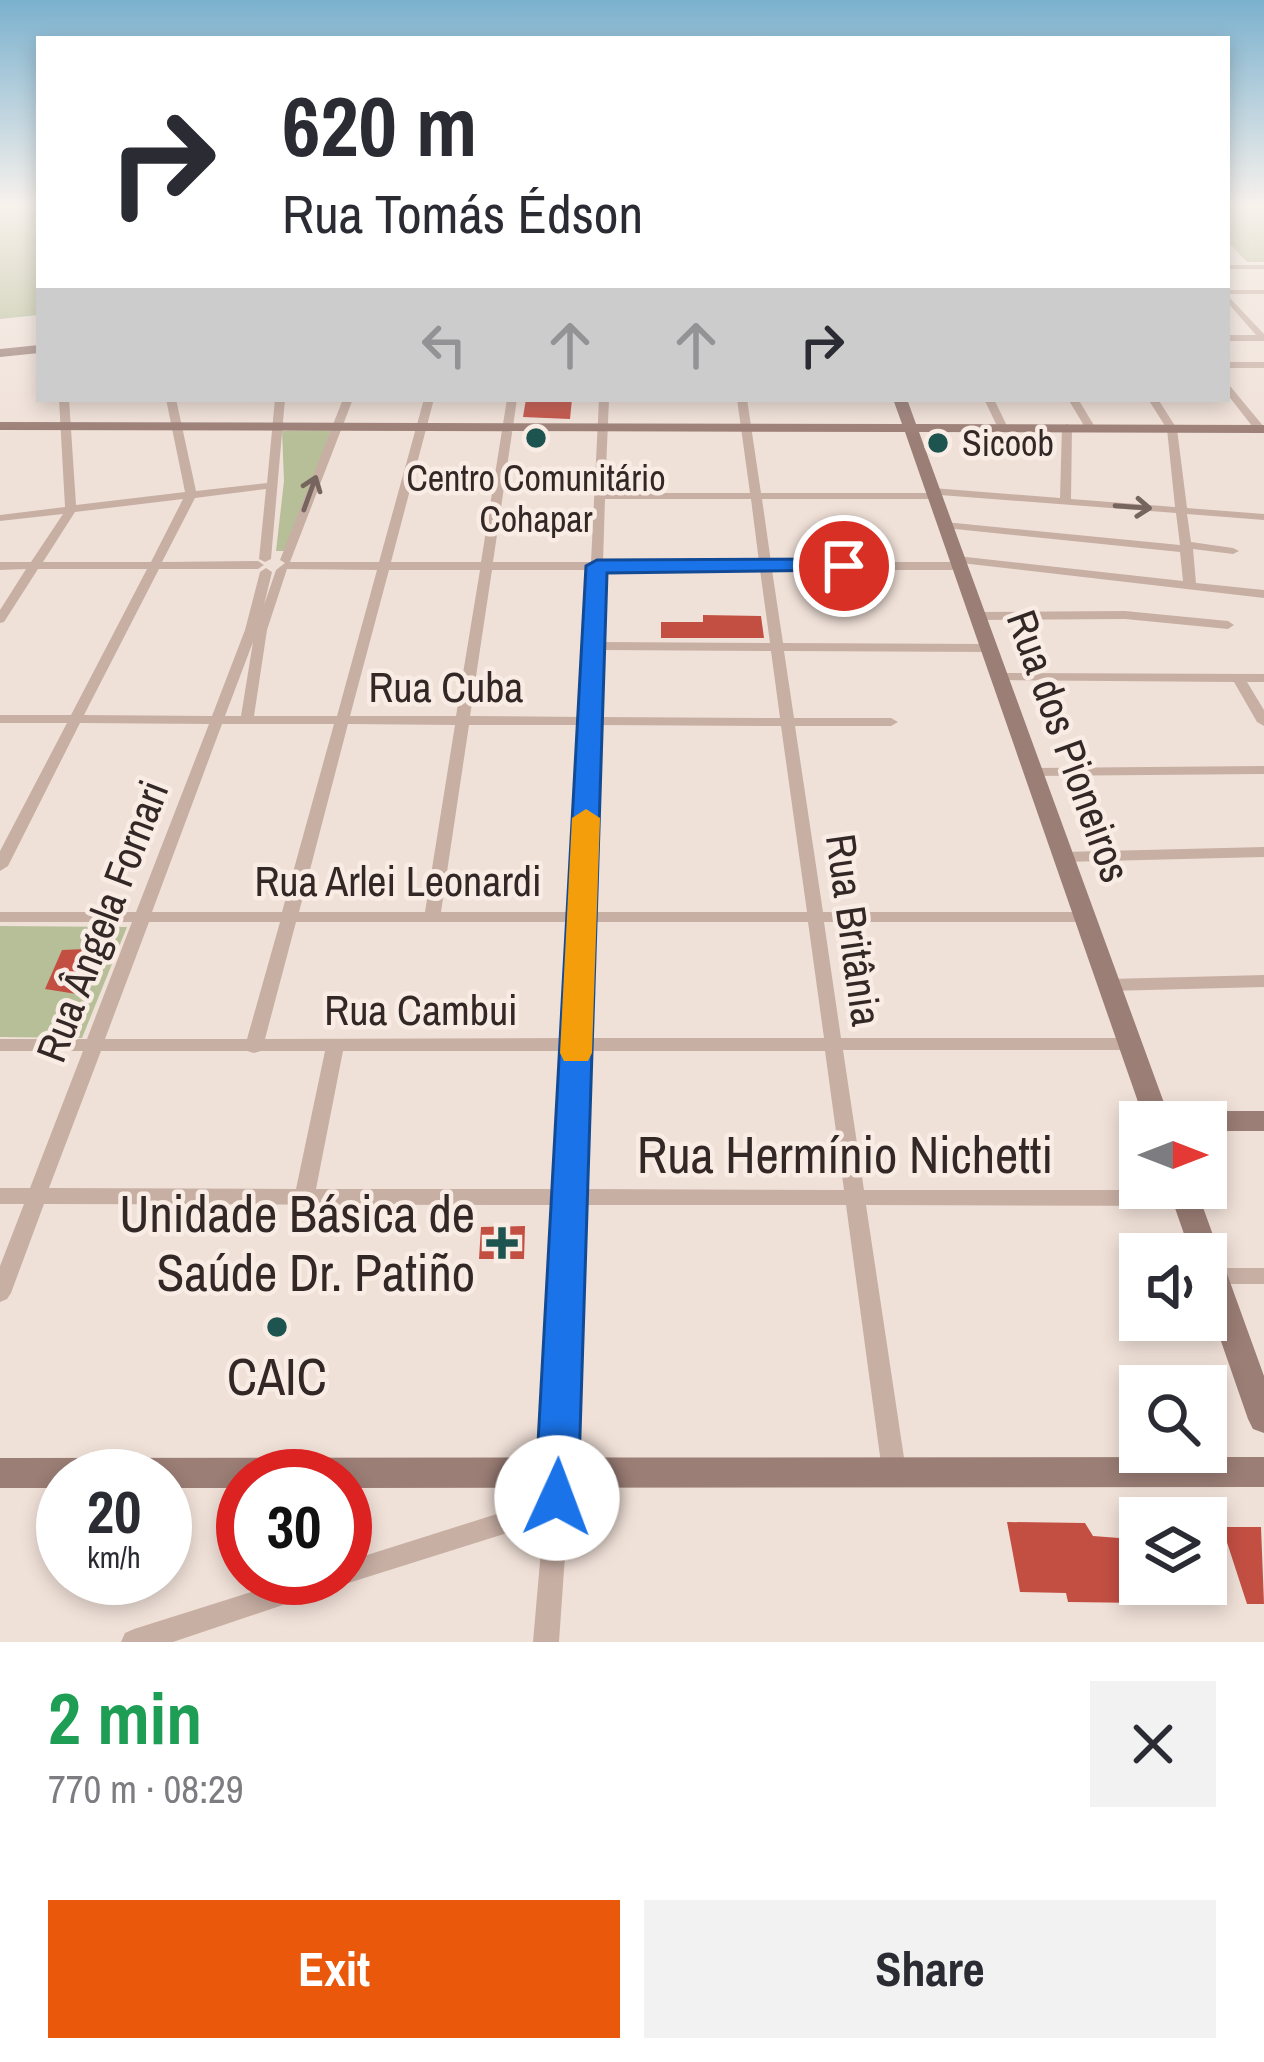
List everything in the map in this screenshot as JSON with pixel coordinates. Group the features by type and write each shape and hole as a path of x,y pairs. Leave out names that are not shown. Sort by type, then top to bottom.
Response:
{"street":[{"path":"1230,295 1264,292"},
{"path":"1230,299 1263,338"},
{"path":"1230,338 1263,338"},
{"path":"0,353 36,349"},
{"path":"1230,365 1264,365"},
{"path":"1230,392 1262,429"},
{"path":"0,619 71,510 64,402"},
{"path":"0,866 191,495 171,402"},
{"path":"274,565 273,485 280,402"},
{"name":"Rua Ângela Fornari","path":"0,1293 216,719 256,630 274,565 346,402"},
{"path":"254,1047 428,402"},
{"path":"432,917 511,402"},
{"path":"546,1642 557,1485 604,402"},
{"name":"Rua Britânia","path":"742,402 895,1471"},
{"name":"Rua dos Pioneiros","path":"901,402 1150,1101"},
{"path":"990,402 1002,426"},
{"path":"1075,402 1090,427"},
{"path":"1155,402 1172,428 1190,586"},
{"path":"0,425 1262,429"},
{"path":"1065,501 1067,427"},
{"path":"0,518 273,485"},
{"path":"600,496 934,493 1264,517"},
{"path":"945,525 1233,551"},
{"path":"0,566 958,562 1264,594"},
{"path":"977,616 1125,615 1228,625"},
{"name":"Rua Ângela Fornari","path":"247,720 256,630"},
{"path":"594,646 989,648"},
{"path":"999,676 1264,678"},
{"path":"1238,678 1264,722"},
{"name":"Rua Cuba","path":"0,719 891,722"},
{"path":"1033,772 1264,770"},
{"path":"1063,857 1264,852"},
{"name":"Rua Arlei Leonardi","path":"0,917 1085,916"},
{"path":"1109,985 1264,980"},
{"name":"Rua Cambui","path":"0,1046 1130,1044"},
{"path":"305,1195 335,1046"},
{"path":"1227,1121 1264,1121"},
{"name":"Rua Hermínio Nichetti","path":"0,1196 1119,1194"},
{"path":"1227,1267 1264,1276"},
{"path":"1227,1315 1264,1419"},
{"path":"0,1473 557,1485 895,1471 1264,1472"},
{"path":"372,1565 504,1523 557,1485"},
{"path":"138,1641 249,1605"}],"green space":[{"path":"0,284 36,284 36,315 0,319"},
{"path":"331,430 288,551 276,551 284,481 282,431"},
{"path":"0,926 127,927 82,1038 0,1037"}],"building":[{"path":"526,402 572,402 570,419 523,417"},
{"path":"703,615 761,616 764,638 661,638 661,622 703,622"},
{"path":"108,948 95,984 88,985 83,995 45,989 62,950"},
{"name":"Unidade Básica de Saúde Dr. Patiño","path":"525,1226 524,1259 479,1259 481,1227"},
{"path":"1007,1522 1085,1523 1093,1536 1119,1538 1119,1603 1068,1602 1066,1593 1020,1592"},
{"path":"1227,1527 1261,1527 1264,1604 1247,1604 1227,1542"}],"slow traffic":[{"path":"576,1053 586,818"}],"place":[{"name":"Centro Comunitário Cohapar","path":"536,438"},
{"name":"Sicoob","path":"938,443"},
{"name":"Unidade Básica de Saúde Dr. Patiño","path":"502,1243"},
{"name":"CAIC","path":"277,1327"}],"route":[{"path":"557,1498 597,566 844,566"}]}
